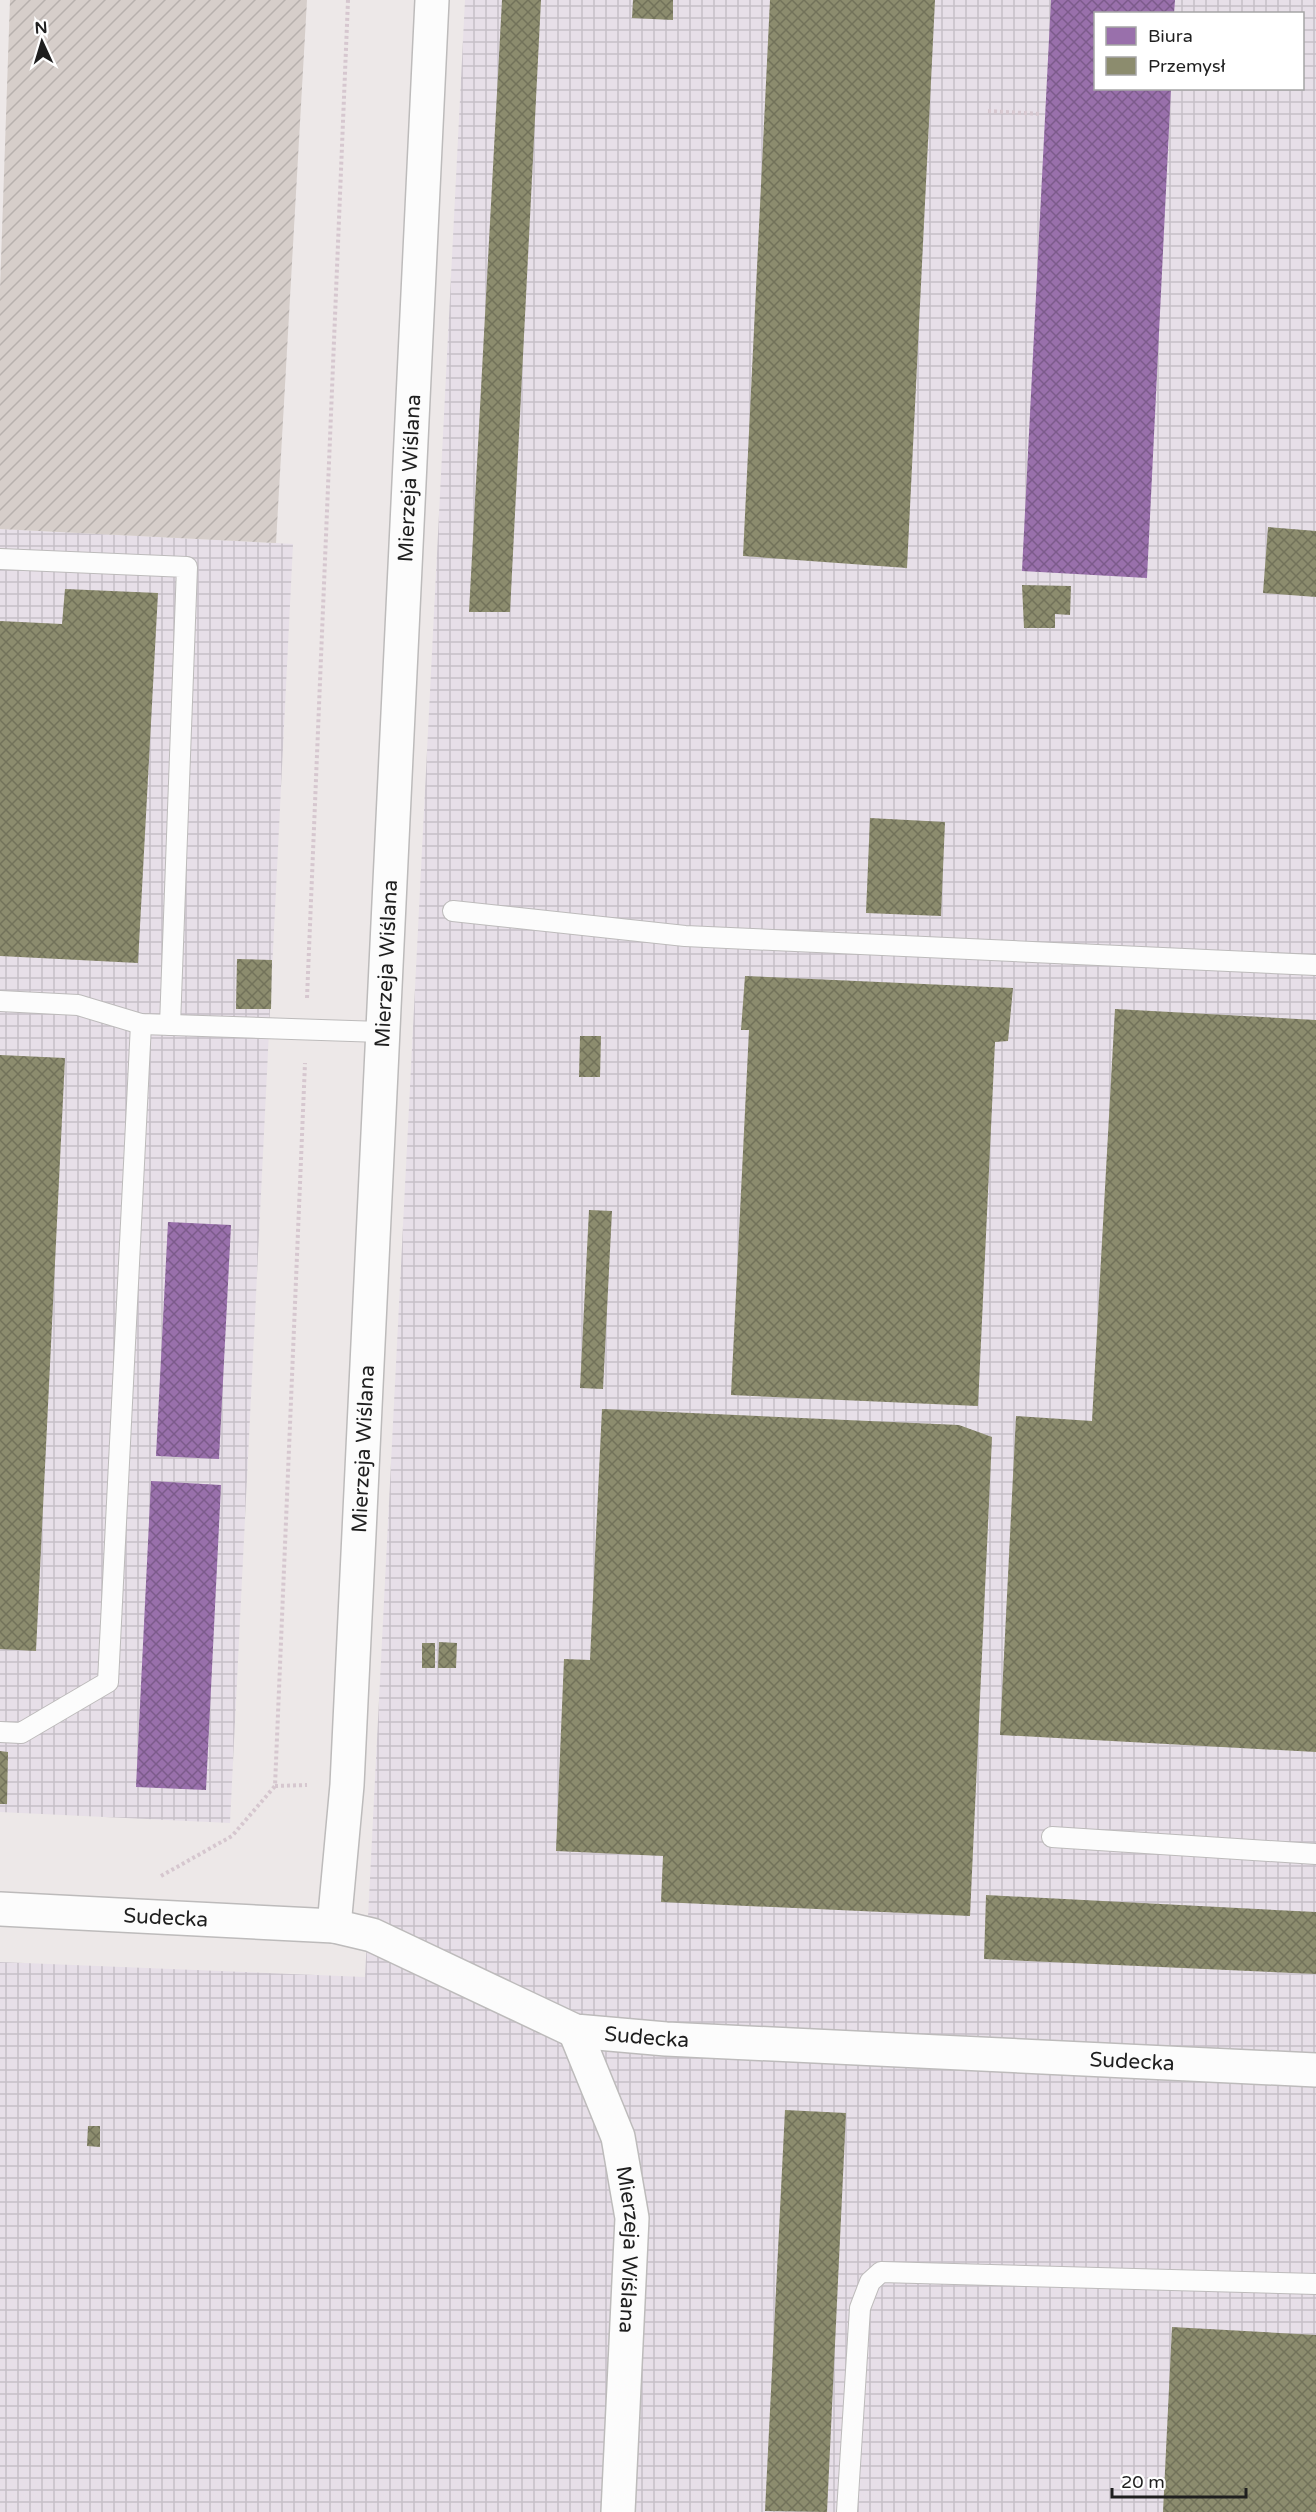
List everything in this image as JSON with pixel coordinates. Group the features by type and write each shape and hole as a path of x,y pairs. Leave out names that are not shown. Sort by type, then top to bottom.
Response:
{"street":[{"name":"Mierzeja Wiślana","path":"334,1926 347,1785 381,1032 432,0"},
{"name":"Sudecka","path":"0,1909 334,1926 372,1935 575,2031 666,2039 1316,2070"},
{"name":"Mierzeja Wiślana","path":"575,2031 618,2137 632,2218 618,2512"}],"lane":[{"path":"0,559 187,567 170,1025"},
{"path":"453,911 685,936 1316,965"},
{"path":"0,1001 78,1005 141,1024 306,1032 381,1032"},
{"path":"0,1732 21,1733 108,1682 141,1024"},
{"path":"1052,1837 1316,1854"},
{"path":"847,2512 860,2308 870,2282 881,2272 1316,2284"}],"path":[{"path":"153,1880 232,1836 275,1786 348,0"},
{"path":"988,111 1042,114"}],"shaded area":[{"path":"10,0 307,0 276,543 0,529 0,290"},
{"path":"465,0 1316,0 1316,2512 0,2512 0,1962 365,1977"},
{"path":"0,529 293,544 230,1823 0,1812"}],"building: Biura":[{"path":"1051,0 1175,0 1174,12 1094,12 1094,90 1171,90 1147,578 1022,571"},
{"path":"168,1222 231,1225 219,1459 156,1456"},
{"path":"151,1481 221,1485 206,1790 136,1787"}],"building: Przemysł":[{"path":"502,0 541,0 510,612 469,612"},
{"path":"633,0 673,0 673,20 632,18"},
{"path":"770,0 935,0 907,568 743,556"},
{"path":"1268,527 1316,531 1316,597 1263,593"},
{"path":"1022,585 1071,586 1070,615 1055,614 1055,628 1024,628"},
{"path":"65,589 158,593 138,963 0,956 0,621 62,624"},
{"path":"870,818 945,822 941,916 866,913"},
{"path":"237,959 272,960 271,1009 236,1009"},
{"path":"745,976 1013,988 1008,1041 995,1042 978,1406 731,1395 749,1030 741,1030"},
{"path":"1115,1009 1316,1020 1316,1752 1000,1735 1016,1416 1092,1421"},
{"path":"580,1036 601,1036 600,1077 579,1077"},
{"path":"0,1055 65,1058 36,1651 0,1649"},
{"path":"589,1210 612,1211 603,1389 580,1388"},
{"path":"602,1409 959,1425 992,1437 970,1916 661,1902 663,1856 556,1851 564,1659 590,1660"},
{"path":"439,1642 457,1643 456,1668 438,1668"},
{"path":"422,1643 435,1643 435,1668 422,1668"},
{"path":"0,1751 8,1752 7,1804 0,1804"},
{"path":"986,1895 1316,1912 1316,1974 984,1959"},
{"path":"785,2110 846,2113 827,2512 765,2511"},
{"path":"88,2126 100,2126 100,2147 87,2146"},
{"path":"1172,2327 1316,2335 1316,2512 1163,2512"}]}
